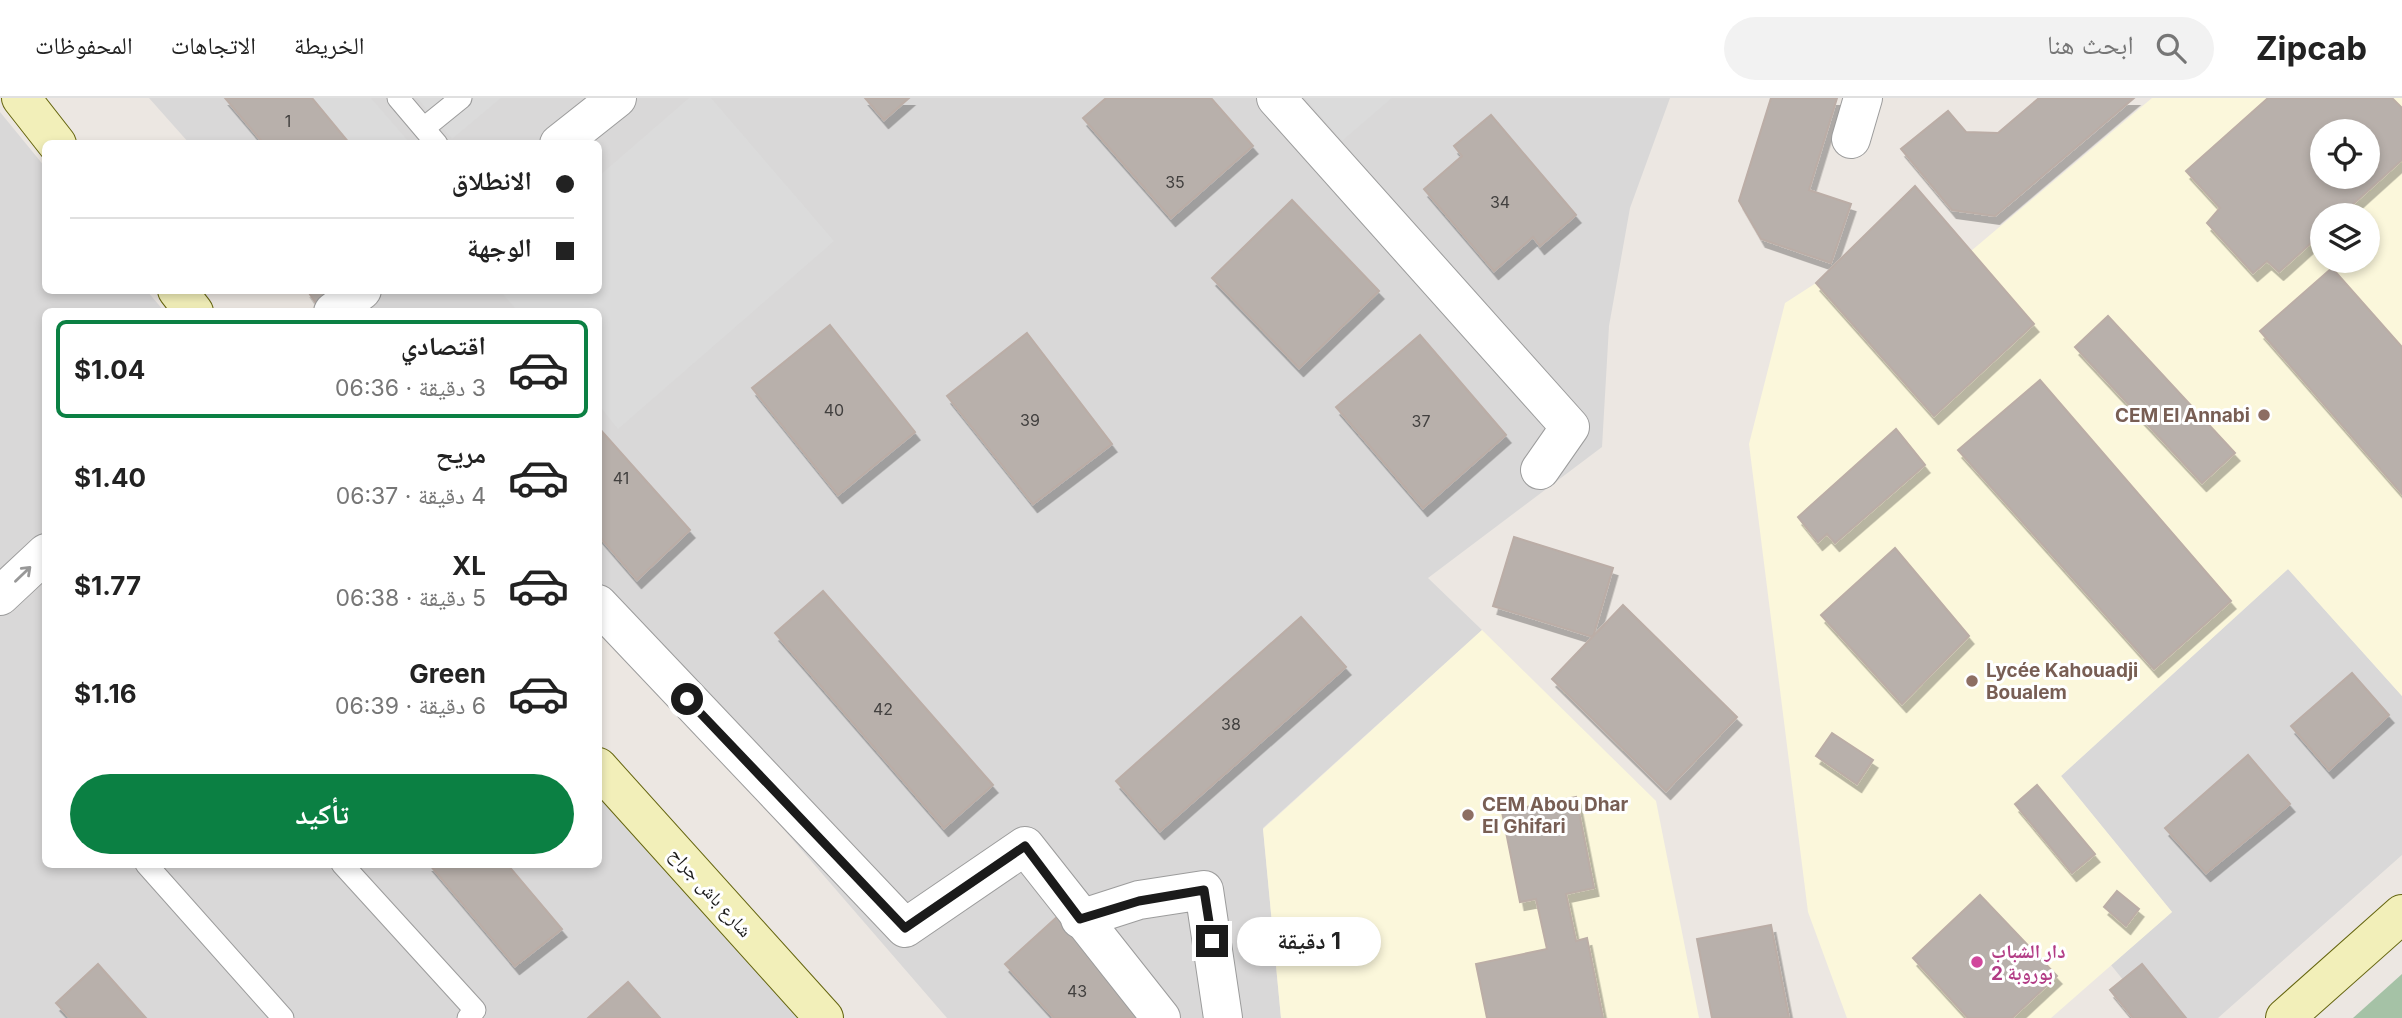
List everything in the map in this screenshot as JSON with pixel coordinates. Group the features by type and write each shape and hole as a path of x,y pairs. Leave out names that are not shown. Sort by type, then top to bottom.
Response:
{"main road":[{"path":"21,98 54,140"},
{"path":"180,294 191,308"},
{"name":"شارع باش جراح","path":"602,771 824,1018"},
{"path":"2285,1018 2402,914"}],"street":[{"path":"564,140 617,98"},
{"path":"1276,98 1570,427 1540,471"},
{"path":"1852,139 1863,98"},
{"path":"338,308 357,294"},
{"path":"0,596 42,557"},
{"path":"602,608 905,928 1025,846 1080,919 1161,1018"},
{"path":"1080,919 1139,901 1204,890 1223,1018"}],"lane":[{"path":"398,98 430,136 461,98"},
{"path":"150,868 283,1018"},
{"path":"346,868 475,1010 468,1018"}],"shaded area":[{"path":"149,98 1670,98 1630,208 1609,326 1602,447 1428,578 1482,630 1263,828 1281,1018 947,1018 602,619 602,308 331,308 319,294 602,294 602,140 186,140"},
{"path":"312,98 371,98 407,140 348,140"},
{"path":"417,98 501,98 452,139"},
{"path":"689,98 711,98 834,241 618,429 602,409 602,308 515,308 503,294 602,294 602,173"},
{"path":"1305,98 1392,98 1342,141"},
{"name":"Lycée Kahouadji Boualem","path":"2152,98 2402,98 2402,696 2288,569 2061,776 2172,912 2051,1018 1847,1018 1808,912 1749,444 1785,303 1816,283 1915,186 1971,251"},
{"path":"0,112 42,163 42,294 150,294 161,308 42,308 42,868 602,868 602,801 798,1018 0,1018"},
{"path":"2288,569 2402,696 2402,855 2218,1018 2154,1018 2111,965 2172,912 2061,776"},
{"name":"CEM Abou Dhar El Ghifari","path":"1482,630 1656,801 1699,1018 1281,1018 1263,829"}],"green space":[{"path":"2402,974 2402,1018 2353,1018"}],"building":[{"path":"225,98 312,98 347,140 261,140"},
{"path":"865,98 909,98 884,120"},
{"path":"1106,98 1211,98 1253,146 1171,218 1083,118"},
{"path":"1771,98 1837,98 1809,190 1851,204 1831,263 1761,239 1739,201"},
{"path":"2039,98 2134,98 1995,216 1952,210 1901,149 1948,111 1966,132 1998,133"},
{"path":"2268,98 2392,98 2402,108 2402,160 2380,180 2380,119 2310,119 2310,189 2370,189 2354,203 2310,203 2310,244 2279,272 2267,261 2253,273 2207,223 2220,208 2186,171"},
{"path":"1491,115 1576,215 1540,246 1533,237 1494,271 1424,189 1462,156 1454,146"},
{"path":"1915,186 2034,324 1934,416 1816,283"},
{"path":"1292,200 1379,291 1299,368 1212,278"},
{"path":"2326,273 2336,273 2402,347 2402,494 2260,331"},
{"path":"310,294 328,294 316,303"},
{"path":"2108,316 2235,453 2202,483 2075,347"},
{"path":"830,325 915,432 838,495 752,388"},
{"path":"1027,333 1112,444 1033,504 947,396"},
{"path":"1420,335 1506,435 1423,508 1336,407"},
{"path":"2040,380 2231,601 2154,669 1958,450"},
{"path":"1896,429 1925,465 1835,543 1827,534 1818,542 1798,517"},
{"path":"602,431 690,530 637,580 602,540"},
{"path":"1514,537 1613,568 1593,637 1493,606"},
{"path":"1895,548 1969,636 1902,704 1821,615"},
{"path":"823,591 993,785 944,828 775,633"},
{"path":"1623,605 1737,717 1666,791 1552,679"},
{"path":"1301,617 1346,667 1160,831 1116,781"},
{"path":"2352,673 2389,715 2329,770 2291,726"},
{"path":"1832,733 1873,760 1857,784 1816,756"},
{"path":"2248,755 2290,804 2206,873 2165,828"},
{"path":"2037,785 2095,854 2072,873 2015,804"},
{"path":"1576,797 1594,888 1566,894 1576,941 1587,938 1603,1018 1487,1018 1476,964 1547,949 1536,899 1520,902 1502,812"},
{"path":"432,868 510,868 562,929 515,966"},
{"path":"2117,891 2139,909 2126,926 2104,907"},
{"path":"1980,895 2057,976 2012,1018 1968,1018 1913,958"},
{"path":"1057,917 1148,1018 1054,1018 1005,964"},
{"path":"1771,925 1789,1018 1712,1018 1697,939"},
{"path":"98,964 146,1018 70,1018 56,1003"},
{"path":"2142,964 2186,1018 2133,1018 2110,990"},
{"path":"628,982 660,1018 588,1018"}],"place":[{"name":"CEM El Annabi","path":"2264,415"},
{"name":"Lycée Kahouadji Boualem","path":"1972,681"},
{"name":"CEM Abou Dhar El Ghifari","path":"1468,815"},
{"name":"دار الشباب بوروبة 2","path":"1977,962"}],"route":[{"path":"687,699 905,928 1025,846 1080,919 1139,901 1204,890 1212,941"}]}
